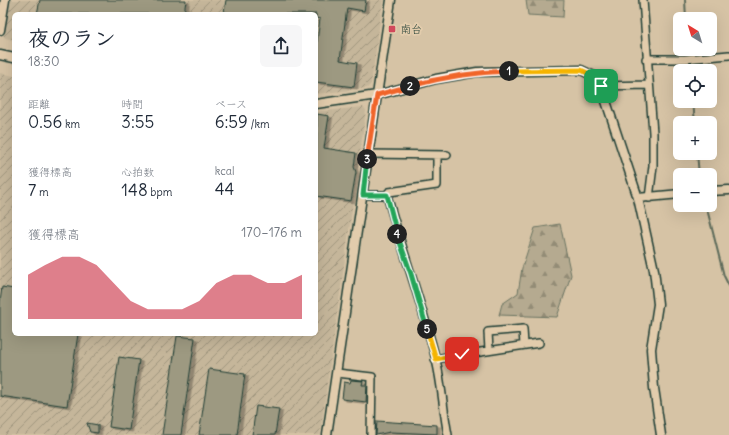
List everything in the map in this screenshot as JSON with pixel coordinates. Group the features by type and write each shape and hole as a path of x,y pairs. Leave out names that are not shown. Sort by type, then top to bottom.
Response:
{"street":[{"path":"0,30 5,0"},
{"path":"327,435 391,0"},
{"path":"643,0 646,58 653,133 653,166 649,198"},
{"path":"0,55 12,58"},
{"path":"646,58 685,59 729,55"},
{"path":"318,104 377,95 436,79 478,72 581,70 594,76 601,86 638,198 654,270 658,304 651,349 654,388 661,435"},
{"path":"601,86 649,86"},
{"path":"368,154 447,155"},
{"path":"363,195 387,195 389,192 437,185 437,156"},
{"path":"717,191 729,190"},
{"path":"387,195 436,359 448,435"},
{"path":"638,198 673,195"},
{"path":"489,350 488,332 523,329 524,345"},
{"path":"436,359 538,343"},
{"path":"337,374 372,377 371,435"}],"shaded area":[{"path":"8,0 383,0 371,84 367,88 318,94 318,12 12,12 12,40 5,38 3,35"},
{"path":"0,73 12,76 12,336 318,336 318,112 363,107 366,110 320,435 0,435"}],"green space":[{"path":"526,0 564,0 563,17 528,15"},
{"path":"560,224 571,275 557,317 499,315 502,304 518,293 522,268 535,228"}],"building":[{"path":"40,0 186,0 184,12 37,12"},
{"path":"226,0 366,0 364,11 347,8 340,60 357,63 354,87 318,82 318,34 320,19 318,18 318,12 224,12"},
{"path":"318,114 329,116 324,148 356,153 354,167 356,172 351,201 318,196"},
{"path":"2,287 12,289 12,336 78,336 67,406 0,396 0,302"},
{"path":"177,336 195,338 181,435 162,435"},
{"path":"119,357 139,360 129,430 109,427"},
{"path":"209,369 245,374 237,435 199,435"},
{"path":"351,380 363,381 362,385 367,385 366,402 342,399 344,382 350,383"},
{"path":"256,406 279,409 275,435 252,435"},
{"path":"377,421 437,425 437,434 390,432 376,435"},
{"path":"87,423 98,425 98,433 90,432"}],"waterway":[{"path":"685,0 686,12"},
{"path":"690,56 690,64"},
{"path":"694,108 694,116"},
{"path":"698,160 698,168"},
{"path":"708,212 724,276 729,286"}],"place":[{"name":"南台","path":"392,29"}],"route":[{"path":"462,354 436,359 387,195 363,195 377,95 436,79 478,72 581,70 594,76 601,86"}]}
